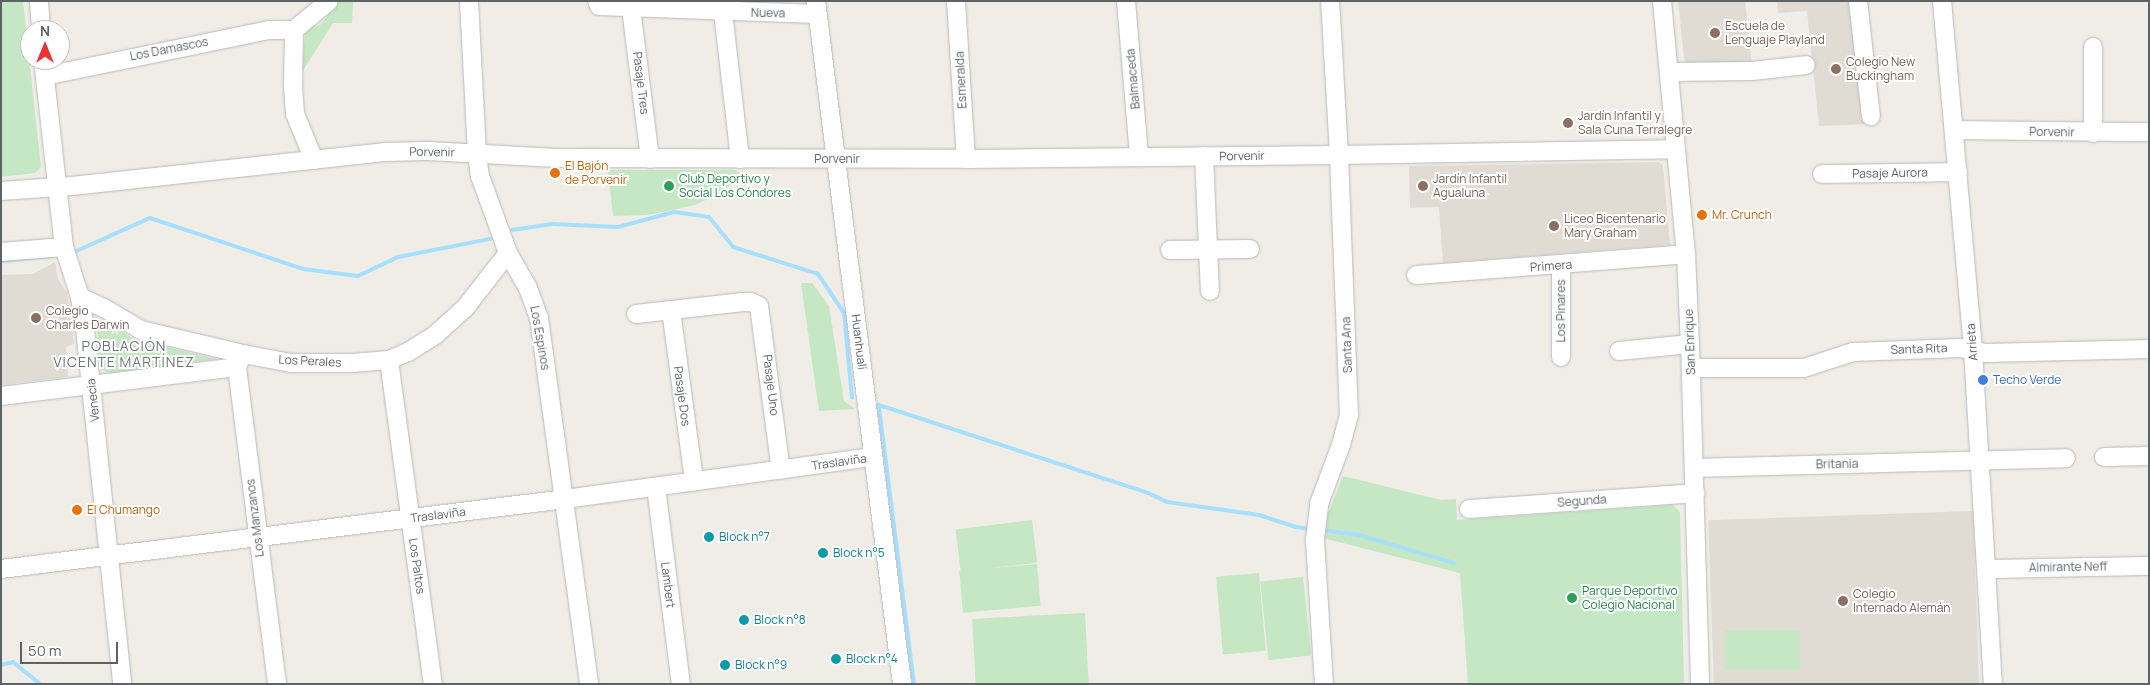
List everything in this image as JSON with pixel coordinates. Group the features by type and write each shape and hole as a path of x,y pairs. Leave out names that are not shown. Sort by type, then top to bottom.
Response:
{"street":[{"path":"39,1 40,20"},
{"path":"314,160 295,114 293,84 294,30 329,1"},
{"name":"Los Espinos","path":"469,1 477,153 480,176 508,253 528,288 539,318 565,500 588,684"},
{"name":"Esmeralda","path":"956,1 966,159"},
{"name":"Balmaceda","path":"1126,1 1139,156"},
{"name":"Santa Ana","path":"1324,684 1315,532 1319,504 1341,445 1348,416 1340,155 1330,1"},
{"name":"San Enrique","path":"1662,1 1686,254 1700,684"},
{"path":"1858,1 1871,116"},
{"name":"Arrieta","path":"1942,1 1955,130 1973,350 1988,569 1993,684"},
{"name":"Nueva","path":"598,4 631,8 723,12 817,8"},
{"name":"Pasaje Tres","path":"631,8 650,159"},
{"name":"Huanhualí","path":"817,8 902,684"},
{"path":"723,12 740,159"},
{"name":"Los Damascos","path":"70,64 270,30 294,30"},
{"path":"2093,47 2093,132"},
{"path":"1669,72 1752,71 1806,65"},
{"name":"Venecia","path":"44,70 64,247 80,297 92,386 122,684"},
{"name":"Porvenir","path":"1955,130 2149,132"},
{"name":"Porvenir","path":"1,191 384,152 477,153 549,158 966,159 1675,149"},
{"path":"1204,156 1210,291"},
{"name":"Pasaje Aurora","path":"1822,174 1958,172"},
{"path":"1,252 64,247"},
{"path":"1170,250 1209,248 1250,249"},
{"name":"Los Perales","path":"80,297 104,308 141,330 240,360 291,363 353,363 390,360 408,352 435,335 465,308 508,253"},
{"name":"Primera","path":"1416,276 1686,254"},
{"name":"Los Pinares","path":"1561,265 1561,356"},
{"name":"Pasaje Uno","path":"671,310 743,302 756,303 761,311 781,470"},
{"path":"636,314 671,310"},
{"name":"Pasaje Dos","path":"671,310 694,481"},
{"path":"1619,350 1690,344"},
{"name":"Santa Rita","path":"1691,368 1804,368 1853,352 1960,348 1986,353 2149,349"},
{"path":"1,396 92,386 240,360"},
{"name":"Los Manzanos","path":"240,360 257,537 276,684"},
{"name":"Los Paltos","path":"390,360 433,684"},
{"path":"2104,457 2149,456"},
{"name":"Traslaviña","path":"1,569 109,554 565,500 873,458"},
{"name":"Britania","path":"1694,468 2066,458"},
{"name":"Lambert","path":"656,487 681,684"},
{"name":"Segunda","path":"1469,509 1695,493"},
{"name":"Almirante Neff","path":"1988,569 2149,566"}],"shaded area":[{"name":"Escuela de Lenguaje Playland","path":"1678,1 1745,1 1752,66 1685,66"},
{"name":"Colegio New Buckingham","path":"1777,1 1853,1 1866,124 1819,126 1807,11 1778,13"},
{"name":"Liceo Bicentenario Mary Graham","path":"1659,162 1663,166 1670,245 1443,263 1439,207 1410,208 1409,166"},
{"name":"Colegio Charles Darwin","path":"55,262 58,279 67,293 74,343 66,347 68,377 1,385 1,275 33,274"},
{"name":"Colegio Internado Alemán","path":"1973,511 1979,684 1714,684 1708,520"}],"green space":[{"path":"1,1 23,1 25,20 20,20 20,70 30,70 41,167 35,173 1,177"},
{"path":"340,1 353,1 352,23 333,23 302,72 305,35 310,28 320,25"},
{"name":"Club Deportivo y Social Los Cóndores","path":"608,170 735,170 744,176 714,196 695,205 648,215 613,216"},
{"path":"801,283 812,283 829,306 844,401 855,409 819,411"},
{"path":"106,320 133,339 216,359 111,374 100,369 97,323"},
{"name":"Parque Deportivo Colegio Nacional","path":"1343,476 1441,500 1456,499 1457,520 1673,505 1680,512 1684,684 1468,684 1460,573 1323,538 1328,514"},
{"path":"1032,520 1037,563 961,572 956,529"},
{"path":"1037,564 1041,606 963,613 959,571"},
{"path":"1259,573 1266,651 1223,654 1216,577"},
{"path":"1303,577 1311,656 1268,660 1260,581"},
{"path":"1085,613 1089,684 976,684 972,619"},
{"path":"1725,630 1800,630 1800,670 1725,670"}],"waterway":[{"path":"512,230 553,224 618,227 674,212 709,217 733,247 818,274 844,313 852,398"},
{"path":"72,253 150,218 303,269 358,276 398,257 490,239"},
{"path":"1,261 52,256"},
{"path":"914,684 879,405 1148,493 1167,502 1259,515 1295,527 1311,529"},
{"path":"1320,530 1359,535 1454,563"},
{"path":"1,665 13,662 40,684"}],"place":[{"name":"Escuela de Lenguaje Playland","path":"1715,33"},
{"name":"Colegio New Buckingham","path":"1836,69"},
{"name":"Jardín Infantil y Sala Cuna Terralegre","path":"1568,123"},
{"name":"El Bajón de Porvenir","path":"555,173"},
{"name":"Club Deportivo y Social Los Cóndores","path":"669,186"},
{"name":"Jardín Infantil Agualuna","path":"1423,186"},
{"name":"Mr. Crunch","path":"1702,215"},
{"name":"Liceo Bicentenario Mary Graham","path":"1554,226"},
{"name":"Colegio Charles Darwin","path":"36,318"},
{"name":"Techo Verde","path":"1983,380"},
{"name":"El Chumango","path":"77,510"},
{"name":"Block n°7","path":"709,537"},
{"name":"Block n°5","path":"823,553"},
{"name":"Parque Deportivo Colegio Nacional","path":"1572,598"},
{"name":"Colegio Internado Alemán","path":"1843,601"},
{"name":"Block n°8","path":"744,620"},
{"name":"Block n°4","path":"836,659"},
{"name":"Block n°9","path":"725,665"}],"district":[{"name":"POBLACIÓN VICENTE MARTÍNEZ","path":"124,354"}]}
